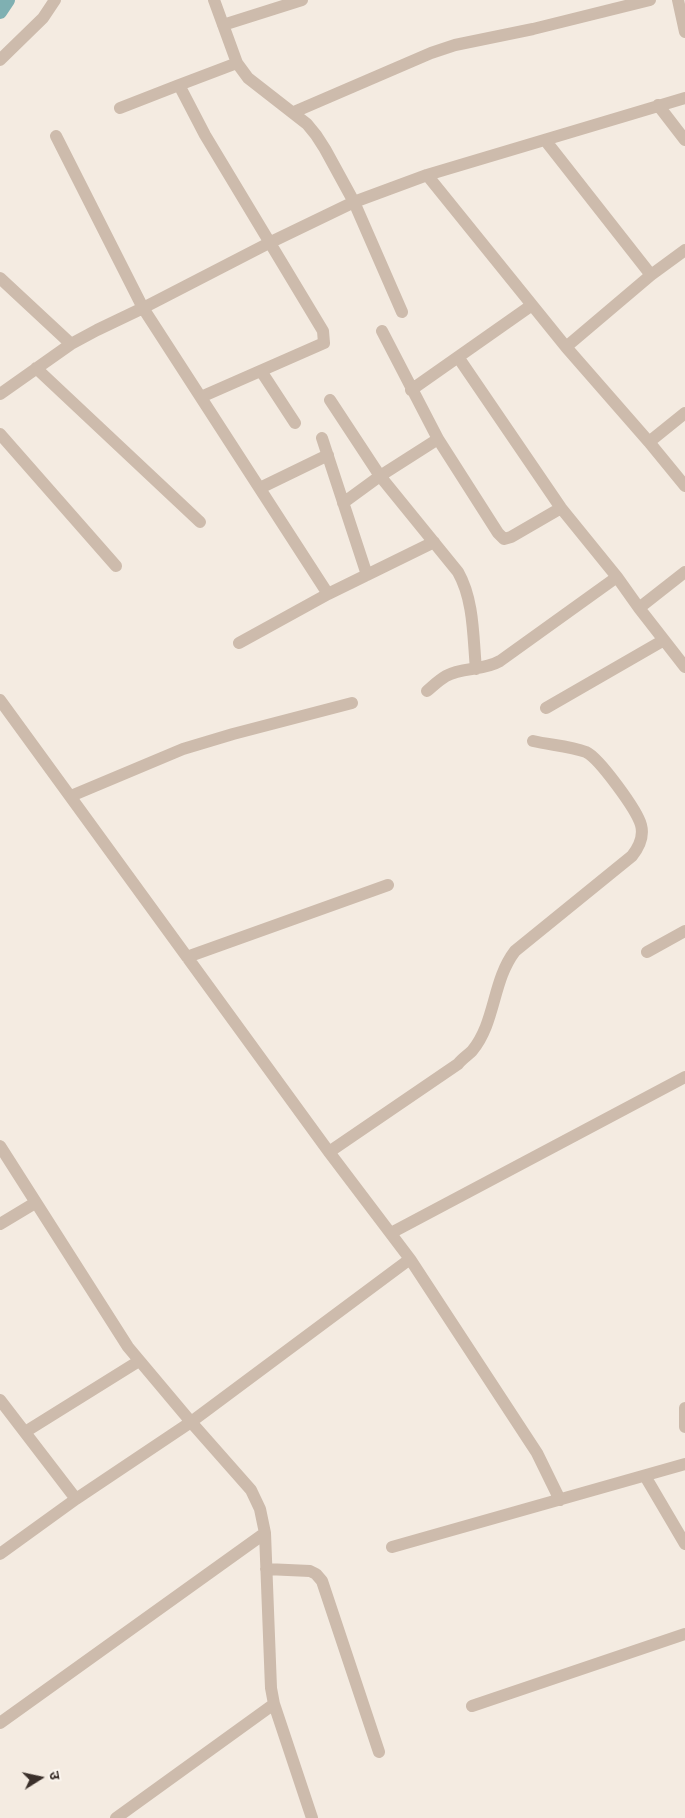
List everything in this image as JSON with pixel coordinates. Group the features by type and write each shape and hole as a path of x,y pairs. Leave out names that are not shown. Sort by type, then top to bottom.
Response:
{"street":[{"path":"0,60 43,18 55,0"},
{"path":"214,0 237,63 248,78 294,112 316,135 354,202 402,312"},
{"path":"223,25 302,0"},
{"path":"294,112 431,53 455,45 533,29 650,0"},
{"path":"678,0 685,32"},
{"path":"120,108 237,63"},
{"path":"180,85 205,135 323,331 324,338 324,343 317,347 201,397"},
{"path":"0,394 71,344 354,202 427,175 685,98"},
{"path":"658,105 685,140"},
{"path":"56,136 143,308 328,594"},
{"path":"545,140 652,275"},
{"path":"427,175 566,347 685,486"},
{"path":"566,347 685,250"},
{"path":"0,278 71,344"},
{"path":"411,390 532,305"},
{"path":"382,331 438,439 498,533 504,539 511,538 561,508"},
{"path":"458,357 561,508 618,577 639,608 685,666"},
{"path":"36,368 200,522"},
{"path":"261,371 296,423"},
{"path":"330,400 380,476 458,572 467,593 476,669"},
{"path":"649,442 685,412"},
{"path":"0,434 116,566"},
{"path":"322,438 367,575"},
{"path":"343,503 380,476 438,439"},
{"path":"260,488 328,455"},
{"path":"239,644 328,594 434,542"},
{"path":"639,608 685,572"},
{"path":"427,691 445,676 500,662 618,577"},
{"path":"546,708 664,640"},
{"path":"0,700 329,1152 410,1259 537,1453 560,1500"},
{"path":"71,796 183,749 352,703"},
{"path":"329,1152 458,1064 472,1051 483,1033 489,1019 501,976 515,951 632,856 638,848 642,837 639,820 601,764 586,752 533,741"},
{"path":"187,957 388,885"},
{"path":"647,952 685,931"},
{"path":"391,1233 685,1078"},
{"path":"0,1146 118,1332 139,1361 251,1490 260,1509 265,1533 274,1704 312,1818"},
{"path":"0,1224 35,1203"},
{"path":"0,1554 76,1499 191,1422 410,1259"},
{"path":"26,1432 139,1361"},
{"path":"0,1400 76,1499"},
{"path":"685,1408 685,1426"},
{"path":"392,1547 685,1464"},
{"path":"644,1476 685,1544"},
{"path":"0,1723 265,1533"},
{"path":"266,1570 310,1571 316,1574 322,1581 379,1752"},
{"path":"472,1706 685,1634"},
{"path":"116,1818 274,1704"}],"waterway":[{"path":"0,12 8,0"}]}
